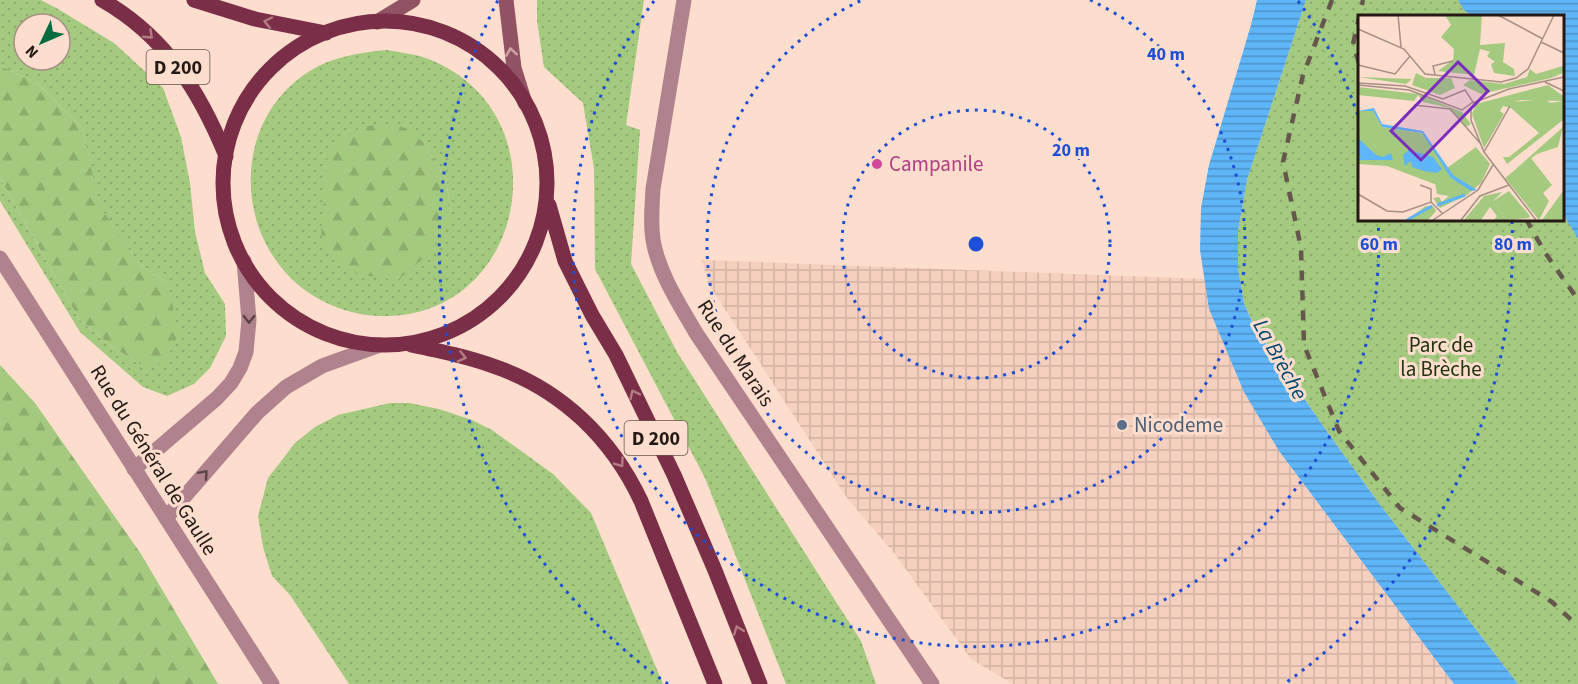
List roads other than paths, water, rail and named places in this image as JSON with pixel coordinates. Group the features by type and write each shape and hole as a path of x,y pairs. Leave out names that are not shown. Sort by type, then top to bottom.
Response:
{"main road":[{"name":"D 200","path":"102,0 127,15 168,54 201,99 226,156"},
{"path":"194,0 255,19 326,33"},
{"path":"377,22 412,24 446,33 463,41 492,61 504,73 534,120 545,158 547,197 543,219 528,260 502,296 467,323 437,336 405,344 380,345 344,339 309,326 293,316 266,291 244,261 236,244 226,210 224,173 226,156 236,120 254,88 266,74 294,50 326,33 351,25 377,22"},
{"name":"D 200","path":"547,197 556,237 565,261 592,315 616,355 674,475 760,684"},
{"name":"D 200","path":"405,344 466,357 522,378 570,408 600,437 630,478 642,501 716,684"}],"street":[{"path":"377,22 413,0"},
{"path":"506,0 514,68 525,103"},
{"name":"Rue du Marais","path":"684,0 653,189 651,216 654,244 662,268 696,333 932,684"},
{"name":"Rue du Général de Gaulle","path":"0,258 272,684"},
{"path":"134,469 217,398 231,383 240,368 246,352 249,320 244,261"},
{"path":"166,518 258,413 286,387 322,366 380,345"}],"water":[{"path":"1257,0 1306,0 1247,180 1238,231 1238,268 1244,303 1254,326 1328,433 1518,684 1454,684 1279,451 1244,392 1209,309 1200,250 1201,208 1209,165"},
{"path":"1458,0 1578,0 1578,239 1563,214 1563,15 1471,15 1464,10"}],"railway":[{"path":"1332,0 1303,75 1283,162 1301,248 1304,345 1339,431 1400,508 1552,602 1578,626"},
{"path":"1360,15 1363,0"},
{"path":"1358,22 1353,44 1358,60"},
{"path":"1527,220 1544,251 1578,300"}],"place":[{"name":"Campanile","path":"877,164"},
{"name":"Nicodeme","path":"1122,425"}],"park label":[{"name":"Parc de la Brèche","path":"1441,357"}],"water label":[{"name":"La Brèche","path":"1281,359"}]}
